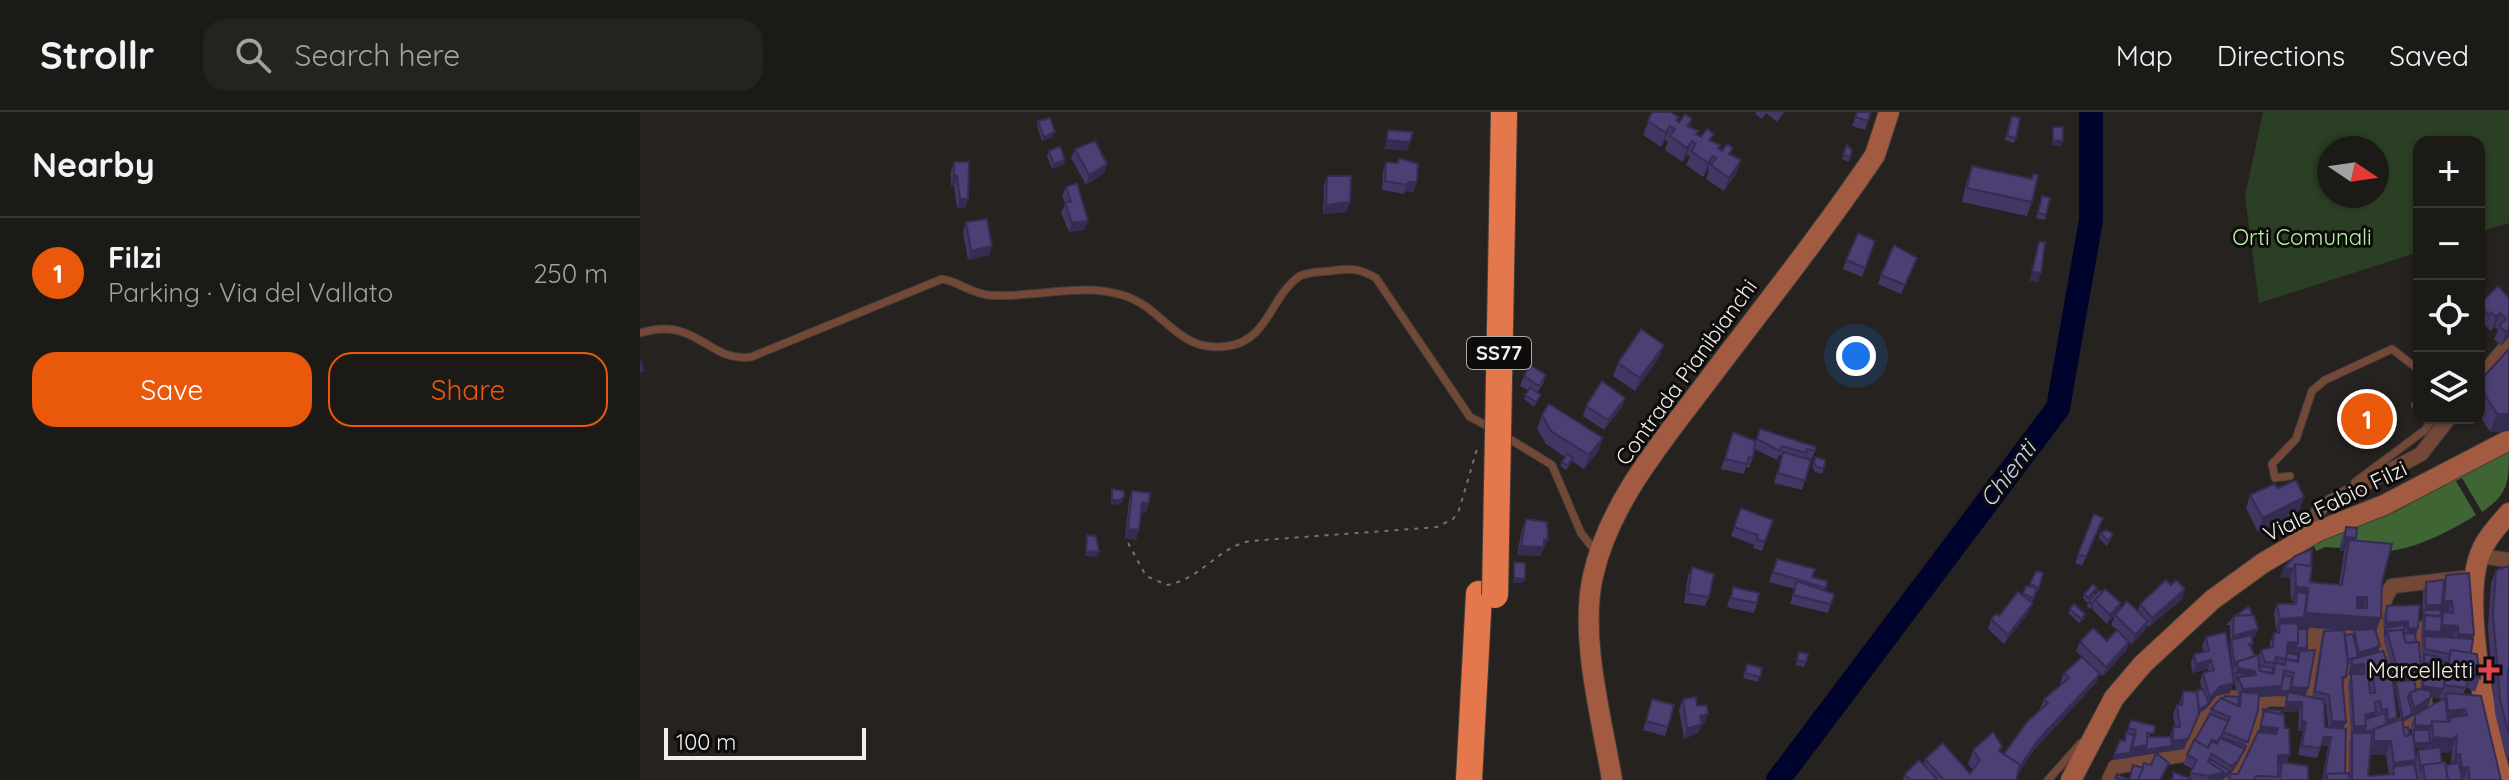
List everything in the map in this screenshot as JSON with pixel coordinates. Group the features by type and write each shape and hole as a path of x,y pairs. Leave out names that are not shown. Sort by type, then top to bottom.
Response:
{"highway":[{"name":"SS77","path":"1469,780 1479,594 1488,112"},
{"name":"SS77","path":"1484,780 1495,595 1504,112"}],"main road":[{"name":"Contrada Pianibianchi","path":"1612,780 1590,633 1589,601 1599,556 1616,515 1649,458 1875,155 1889,112"},
{"name":"Viale Fabio Filzi","path":"2071,780 2114,698 2143,664 2212,600 2263,563 2316,532 2384,505 2509,440"},
{"path":"2499,771 2476,706 2474,578 2486,542 2509,513"},
{"name":"Viale Fabio Filzi","path":"2081,780 2097,727"}],"street":[{"path":"2485,372 2509,343"},
{"path":"2316,532 2314,519 2321,507 2421,454 2444,424"},
{"path":"2479,556 2509,560"},
{"path":"2325,733 2358,739 2403,724 2437,703 2417,696 2381,656 2382,601 2392,586 2474,578"},
{"path":"2404,684 2418,628"},
{"path":"2109,780 2115,767 2181,755 2188,750 2202,718 2222,696 2262,702 2282,699 2314,704 2315,633 2380,634"},
{"path":"2345,780 2358,739 2347,671 2349,666 2381,656"},
{"path":"2227,780 2235,776 2256,732 2262,702"}],"lane":[{"path":"640,333 669,328 690,332 724,356 751,357 942,279 986,295 1119,293 1149,306 1174,334 1188,341 1208,346 1230,346 1263,326 1285,288 1303,274 1351,268 1376,278 1470,417 1539,454 1552,465 1581,533 1599,556"},
{"path":"2290,476 2275,478 2272,464 2296,439 2312,391 2325,380 2392,349 2413,365"},
{"path":"2339,495 2430,424"},
{"path":"2048,780 2097,727"}],"path":[{"path":"1128,543 1146,576 1167,585 1193,577 1231,545 1437,527 1453,519 1459,510 1474,454 1489,427"}],"green space":[{"name":"Orti Comunali","path":"2263,112 2509,112 2509,223 2485,230 2485,136 2413,136 2413,254 2259,303 2245,196"},
{"path":"2509,449 2506,486 2498,499 2482,512 2462,478 2456,481 2476,515 2445,533 2392,551 2357,549 2341,541 2340,548 2325,547 2316,551 2313,544 2397,511"}],"building":[{"path":"1652,112 1670,112 1679,117 1676,120 1679,123 1685,114 1692,119 1687,126 1699,131 1696,134 1701,137 1707,129 1714,134 1709,140 1720,145 1718,148 1722,151 1727,144 1733,148 1729,154 1741,160 1729,178 1711,165 1716,158 1713,156 1708,163 1691,151 1696,144 1692,141 1687,148 1670,136 1675,129 1670,126 1666,133 1648,121"},
{"path":"1857,112 1871,112 1868,121 1856,117"},
{"path":"2012,116 2020,118 2016,138 2007,136"},
{"path":"1050,118 1055,132 1044,137 1038,121"},
{"path":"2053,127 2063,127 2063,141 2053,140"},
{"path":"1388,130 1413,132 1410,142 1387,140"},
{"path":"1095,141 1107,164 1089,175 1075,149"},
{"path":"1847,145 1852,150 1850,157 1843,155"},
{"path":"1060,146 1065,160 1054,164 1049,151"},
{"path":"1399,158 1418,164 1417,182 1408,182 1407,185 1385,181 1386,162 1398,163"},
{"path":"954,162 969,162 968,199 960,199"},
{"path":"1972,166 2032,179 2033,174 2038,175 2032,202 1967,188"},
{"path":"1327,176 1351,176 1350,202 1326,205"},
{"path":"1077,183 1088,221 1072,223 1065,203 1071,201 1066,187"},
{"path":"2042,196 2050,198 2046,215 2038,213"},
{"path":"987,219 992,246 971,251 966,222"},
{"path":"1858,233 1875,241 1865,268 1846,260"},
{"path":"2039,242 2045,242 2041,273 2032,272"},
{"path":"1894,245 1917,258 1905,285 1881,275"},
{"path":"2498,286 2509,298 2509,329 2506,332 2499,326 2506,319 2500,313 2496,317 2491,312 2489,315 2485,311 2485,299"},
{"path":"1641,329 1664,345 1640,378 1618,363"},
{"path":"2509,349 2509,414 2497,414 2485,395 2485,375"},
{"path":"1530,365 1546,375 1539,386 1524,376"},
{"path":"1602,381 1625,398 1608,420 1586,406"},
{"path":"1530,388 1541,395 1536,402 1525,395"},
{"path":"1549,404 1603,438 1589,455 1551,431 1542,415"},
{"path":"1760,429 1816,447 1815,451 1807,449 1806,453 1782,446 1780,451 1757,439"},
{"path":"1733,432 1755,441 1753,458 1749,457 1747,464 1725,459"},
{"path":"1783,452 1811,460 1805,481 1778,473"},
{"path":"1567,454 1573,458 1567,465 1562,462"},
{"path":"1815,457 1825,460 1824,469 1814,463"},
{"path":"2296,480 2304,497 2263,518 2250,495 2274,484 2278,488"},
{"path":"1112,489 1124,491 1124,497 1112,500"},
{"path":"1132,491 1150,493 1149,503 1142,503 1139,530 1128,529"},
{"path":"1741,508 1773,520 1765,542 1756,539 1758,535 1734,527"},
{"path":"2094,514 2103,518 2086,557 2078,554"},
{"path":"1526,519 1547,522 1548,540 1544,539 1544,547 1521,546"},
{"path":"2346,527 2357,528 2356,538 2345,537"},
{"path":"2106,530 2113,533 2109,542 2100,533"},
{"path":"1087,535 1096,536 1099,552 1086,551"},
{"path":"2349,540 2392,544 2382,582 2381,618 2306,613 2308,588 2296,587 2295,564 2312,566 2310,582 2342,585","holes":["2357,597 2367,597 2367,608 2357,608"]},
{"path":"2312,549 2311,566 2295,564 2294,569 2284,568 2295,556"},
{"path":"1777,559 1815,569 1812,577 1827,581 1826,588 1773,572"},
{"path":"1514,562 1525,563 1525,579 1514,578"},
{"path":"2509,566 2509,735 2500,699 2493,614 2496,570"},
{"path":"1692,567 1714,574 1709,597 1688,594"},
{"path":"2036,571 2043,573 2039,588 2030,584"},
{"path":"2469,573 2474,635 2458,634 2458,626 2442,625 2443,612 2453,613 2452,601 2444,601 2446,575"},
{"path":"2166,580 2171,585 2176,580 2185,589 2152,618 2140,604"},
{"path":"2444,580 2442,605 2426,605 2426,582"},
{"path":"1797,581 1834,594 1831,604 1793,595"},
{"path":"2093,584 2097,588 2088,598 2084,594"},
{"path":"2026,586 2036,588 2034,598 2023,594"},
{"path":"1733,587 1759,593 1757,603 1731,598"},
{"path":"2105,589 2121,603 2110,615 2095,600"},
{"path":"2099,590 2102,592 2091,604 2088,602"},
{"path":"2018,592 2033,603 2008,635 1991,619 1996,614 1999,616"},
{"path":"2297,592 2307,593 2304,617 2280,619 2277,604 2296,604"},
{"path":"2127,601 2148,621 2135,635 2115,615"},
{"path":"2074,604 2085,614 2081,619 2070,609"},
{"path":"2420,605 2418,628 2408,629 2408,621 2386,623 2387,606"},
{"path":"2249,606 2252,615 2235,616"},
{"path":"2424,610 2441,610 2440,616 2425,615 2423,619"},
{"path":"2254,615 2258,629 2233,636 2234,616"},
{"path":"2425,615 2442,617 2441,632 2424,631"},
{"path":"2280,623 2298,624 2298,643 2288,642 2286,659 2276,657 2275,663 2265,662 2261,650 2273,647 2274,633 2279,633"},
{"path":"2404,625 2404,634 2415,633 2416,642 2406,643 2402,630 2387,631 2385,636 2385,628"},
{"path":"2093,628 2107,641 2117,630 2129,642 2106,667 2080,642"},
{"path":"2298,629 2307,629 2307,648 2296,648"},
{"path":"2375,629 2380,646 2359,653 2354,630"},
{"path":"2344,630 2348,663 2346,677 2342,677 2346,722 2332,721 2329,695 2315,691 2324,631"},
{"path":"2402,630 2406,643 2419,642 2421,670 2398,672 2387,631"},
{"path":"2226,632 2234,683 2219,687 2210,698 2203,673 2214,670 2211,660 2196,664 2194,654 2209,651 2206,637"},
{"path":"2353,634 2358,657 2348,660 2345,635"},
{"path":"2251,635 2253,644 2249,644 2255,656 2237,662 2235,666 2231,640"},
{"path":"2424,636 2473,639 2471,653 2451,650 2450,654 2425,649"},
{"path":"2315,650 2308,688 2291,687 2294,673 2284,670 2282,686 2243,689 2238,677 2256,675 2255,671 2238,668 2237,662 2258,655 2260,671 2274,674 2275,663 2285,665 2286,659 2298,662 2300,651"},
{"path":"2451,650 2477,654 2480,678 2470,673 2466,688 2444,685"},
{"path":"2383,651 2392,673 2397,718 2388,720 2387,709 2382,710 2380,701 2375,702 2376,712 2365,715 2366,726 2354,726 2351,674 2364,674 2364,664 2352,665 2352,659","holes":["2373,673 2375,693 2370,693 2368,674"]},
{"path":"1799,652 1808,654 1806,662 1797,660"},
{"path":"2287,653 2299,655 2297,661 2286,659"},
{"path":"2424,654 2437,657 2435,663 2426,663 2424,667"},
{"path":"2082,657 2100,674 2038,740 2019,768 2020,765 2004,754 2027,722 2048,703 2044,699 2069,678 2064,673"},
{"path":"2448,662 2443,689 2423,686 2426,663"},
{"path":"1747,664 1762,668 1760,677 1745,673"},
{"path":"2259,666 2273,668 2273,673 2260,671"},
{"path":"2284,675 2292,677 2290,691 2280,691"},
{"path":"2414,680 2416,690 2408,697 2412,713 2403,719 2396,682"},
{"path":"2203,689 2209,703 2199,710 2195,691"},
{"path":"2419,689 2430,691 2431,697 2414,708 2410,693"},
{"path":"2183,691 2197,692 2199,714 2188,739 2173,741 2173,727 2180,727 2177,705 2182,705"},
{"path":"2241,692 2259,694 2258,710 2248,742 2223,732 2230,717 2211,709 2221,698 2240,706"},
{"path":"2288,692 2324,700 2325,727 2346,729 2345,774 2327,774 2324,780 2331,737 2324,737 2320,748 2302,746 2306,722 2302,721 2302,702 2286,702"},
{"path":"2446,693 2481,696 2501,780 2470,780 2468,767 2462,768 2460,754 2456,754 2457,735 2453,739 2433,737 2432,721 2450,722 2449,718 2467,715 2465,709 2448,711"},
{"path":"2225,696 2239,697 2238,706 2223,699"},
{"path":"1696,697 1697,706 1707,705 1708,714 1700,716 1702,724 1687,729 1683,699"},
{"path":"2445,698 2448,722 2432,721 2431,726 2415,725 2415,715"},
{"path":"1652,699 1674,705 1668,727 1646,721"},
{"path":"2263,709 2281,710 2282,714 2264,711 2263,715"},
{"path":"2264,711 2284,715 2285,728 2289,728 2290,755 2278,755 2278,777 2230,780 2230,774 2238,774 2258,732 2276,734 2278,728 2261,726"},
{"path":"2385,713 2386,725 2364,731 2366,719"},
{"path":"2210,714 2228,721 2221,737 2246,746 2245,749 2220,738 2217,742 2212,740 2208,748 2195,740"},
{"path":"2402,719 2405,736 2413,734 2416,760 2394,763 2391,741 2374,741 2374,729"},
{"path":"2131,720 2155,726 2154,733 2147,733 2147,745 2132,748 2136,730 2128,728"},
{"path":"2414,730 2429,730 2430,743 2414,743"},
{"path":"1993,732 2002,746 1999,751 2020,765 2016,780 1944,780 1925,759 1943,743 1970,774 1980,760 1973,750"},
{"path":"2126,733 2134,735 2130,753 2114,755 2120,740 2125,741"},
{"path":"2352,733 2372,733 2368,776 2394,774 2393,767 2414,764 2418,780 2352,780"},
{"path":"2147,737 2171,737 2172,746 2145,750"},
{"path":"2220,738 2245,749 2237,762 2231,766 2212,754 2208,761 2224,772 2209,776 2190,773 2197,760 2187,755 2194,740 2208,748 2211,741 2217,744"},
{"path":"2440,747 2442,763 2423,765 2421,770 2418,750"},
{"path":"2156,753 2169,763 2160,780 2138,780 2144,763 2151,765"},
{"path":"2210,759 2230,771 2223,776 2224,772 2209,762"},
{"path":"1919,760 1938,780 1911,780 1904,775"},
{"path":"2282,762 2308,766 2308,780 2255,780 2256,776 2280,777"},
{"path":"2445,762 2448,780 2425,780 2423,765"},
{"path":"2459,763 2462,780 2448,780 2446,765"},
{"path":"2133,765 2143,768 2138,780 2129,780"},
{"path":"2173,772 2192,779 2192,780 2173,780"},
{"path":"2349,773 2349,780 2327,780 2327,774"}],"waterway":[{"name":"Chienti","path":"1778,780 2058,408 2091,220 2091,112"}],"place":[{"name":"Filzi","path":"2367,419"},
{"name":"Marcelletti","path":"2489,670"}]}
